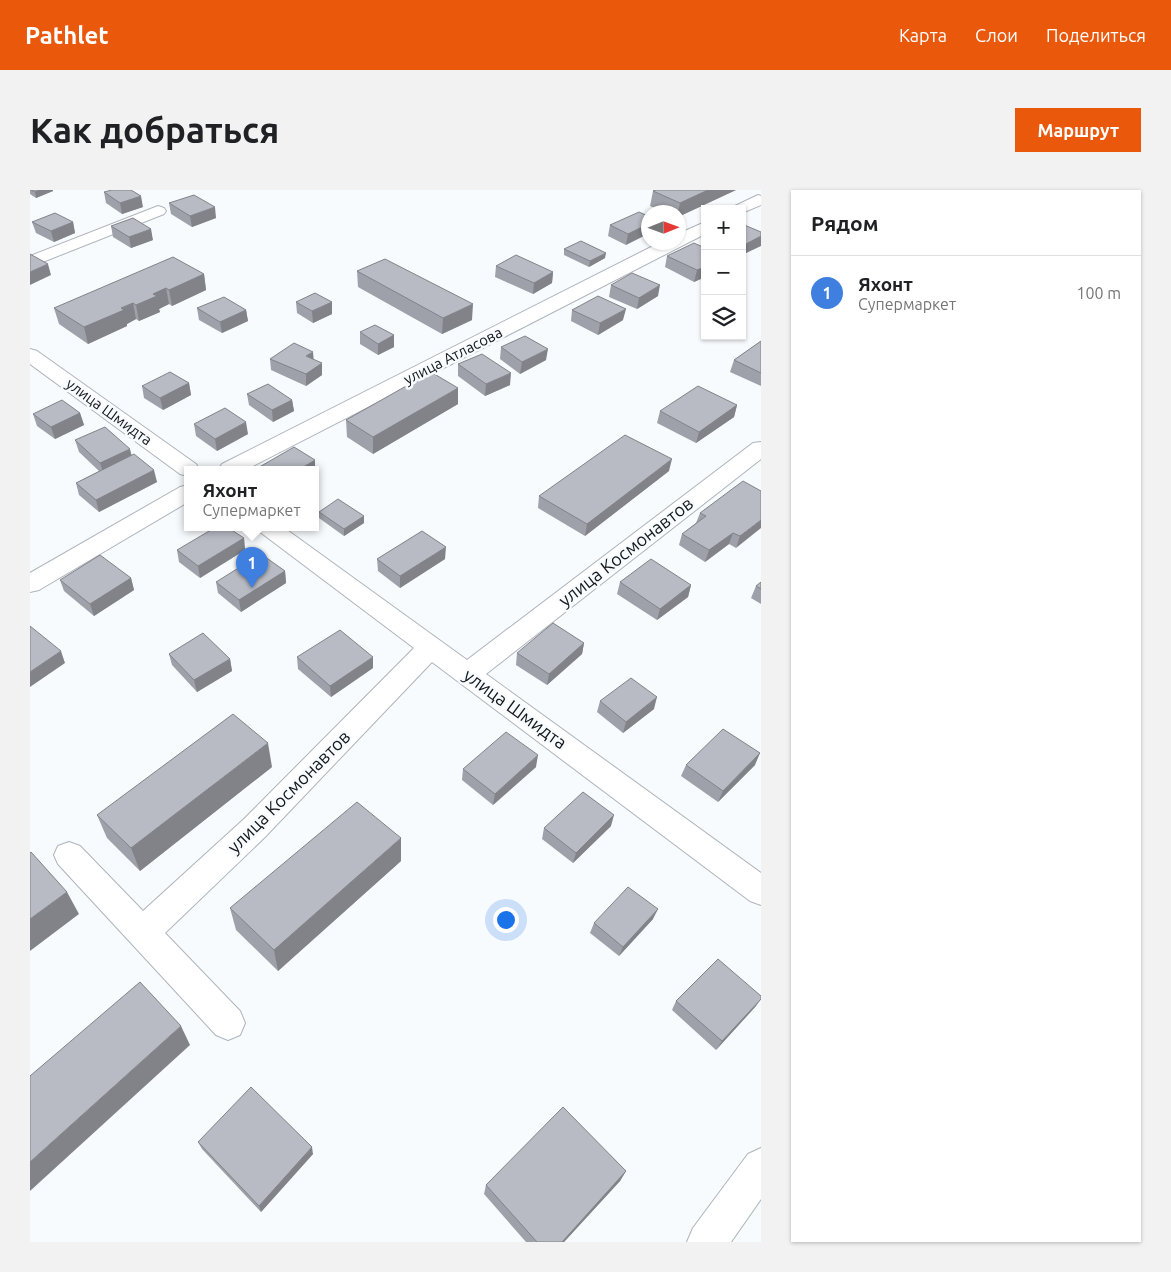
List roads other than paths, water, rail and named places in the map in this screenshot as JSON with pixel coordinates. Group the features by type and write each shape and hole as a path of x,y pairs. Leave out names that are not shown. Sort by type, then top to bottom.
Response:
{"street":[{"path":"746,206 760,197"},
{"path":"30,262 158,211"},
{"path":"686,237 701,229"},
{"name":"улица Атласова","path":"236,466 659,250"},
{"name":"улица Шмидта","path":"30,355 184,466"},
{"name":"улица Космонавтов","path":"468,674 761,448"},
{"path":"30,584 184,494"},
{"name":"улица Шмидта","path":"273,531 761,891"},
{"name":"улица Космонавтов","path":"143,932 188,893 301,782 432,647"},
{"path":"69,855 228,1023"},
{"path":"707,1242 761,1167"}],"place":[{"name":"Яхонт","path":"252,588"}]}
